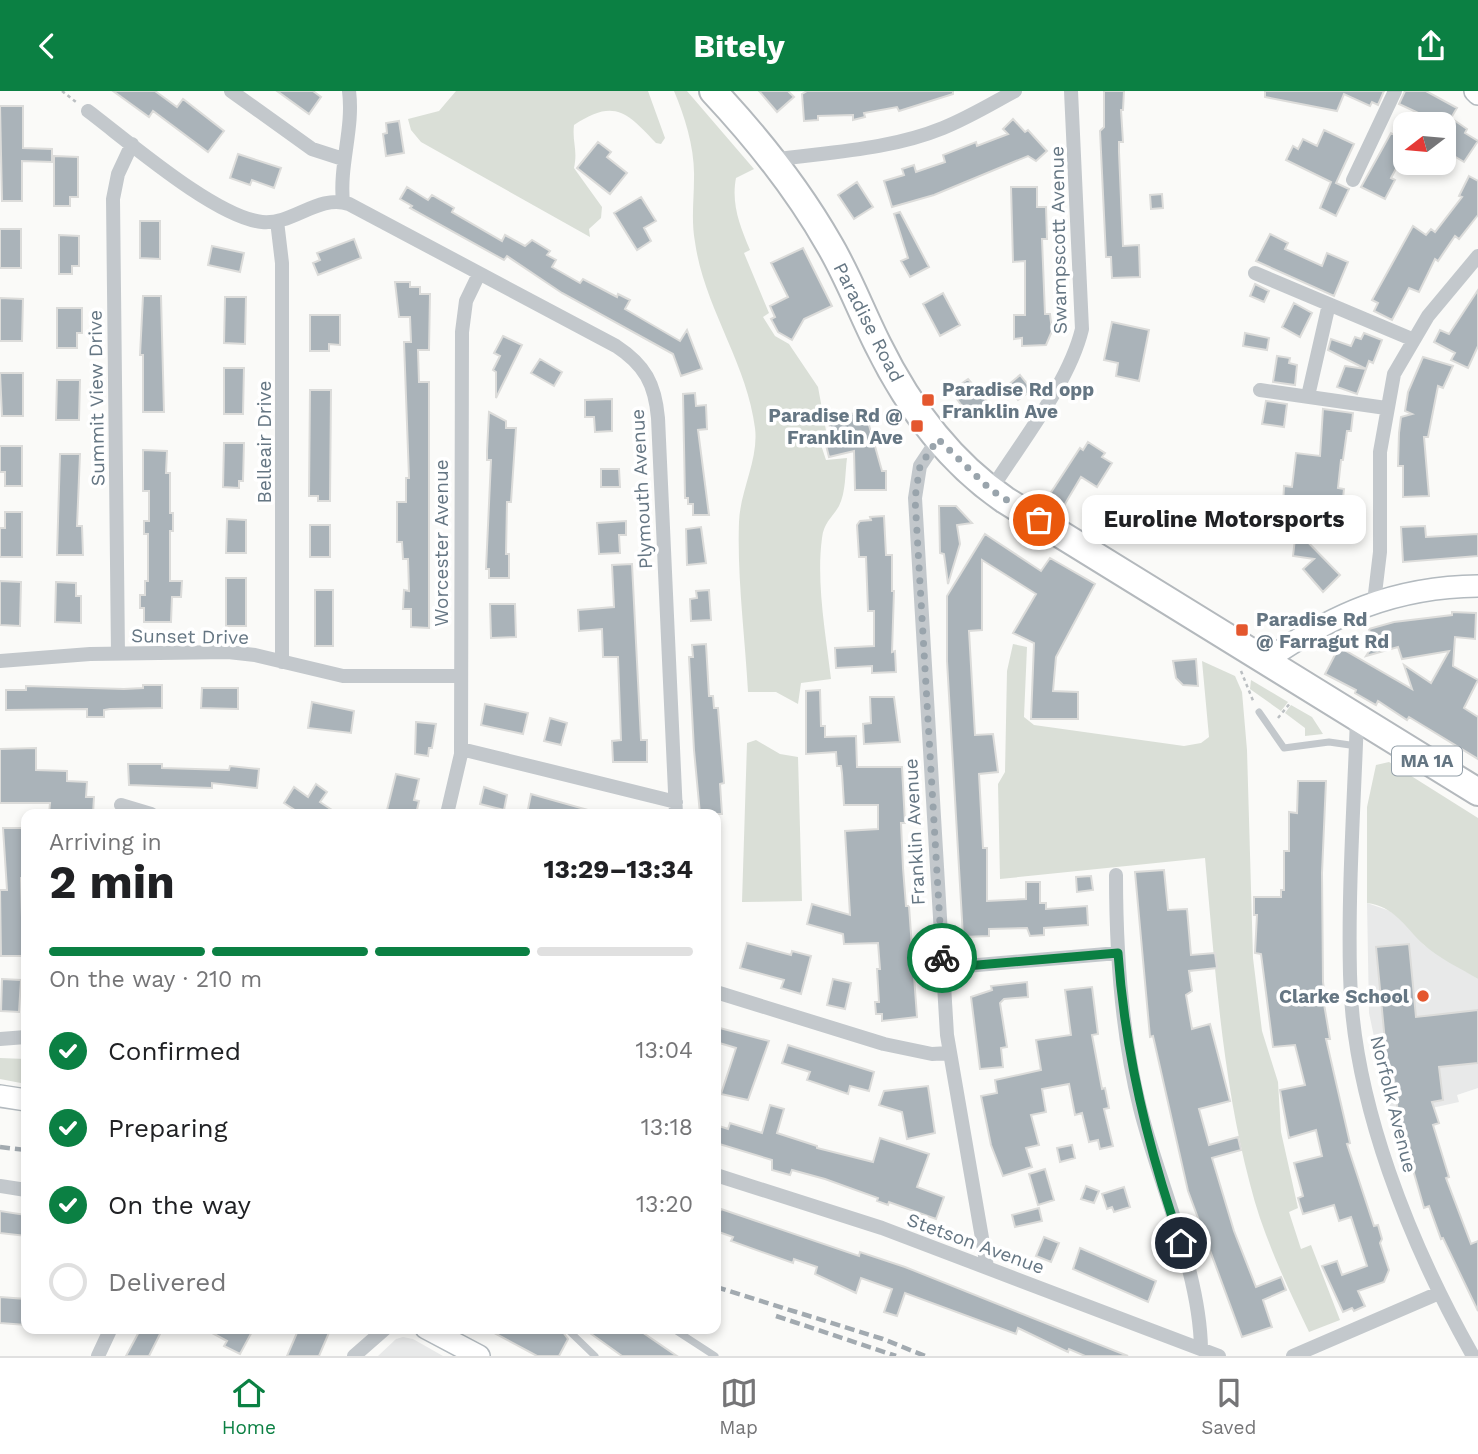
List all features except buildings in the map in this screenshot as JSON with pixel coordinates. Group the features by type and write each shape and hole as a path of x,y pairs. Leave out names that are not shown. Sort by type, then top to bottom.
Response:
{"highway":[{"name":"Paradise Road","path":"713,91 772,160 830,246 894,375 938,439 991,490 1253,666 1357,719 1478,792"}],"street":[{"path":"232,91 312,149 343,159"},
{"path":"88,111 234,215 262,222 277,221 326,203 343,202 343,159 349,91"},
{"path":"772,160 864,148 925,135 958,122 1015,91"},
{"name":"Swampscott Avenue","path":"991,490 1061,378 1083,329 1071,91"},
{"path":"1353,180 1395,91"},
{"name":"Summit View Drive","path":"118,654 113,199 118,174 132,144"},
{"name":"Plymouth Avenue","path":"343,202 616,346 641,365 653,386 657,418 676,808"},
{"name":"Belleair Drive","path":"277,221 282,263 282,662"},
{"path":"1374,602 1380,552 1380,452 1385,408 1394,374 1445,292 1478,256"},
{"path":"1255,273 1413,340"},
{"name":"Worcester Avenue","path":"448,809 461,749 462,332 466,301 479,274"},
{"path":"1308,396 1329,304"},
{"path":"1260,390 1385,408"},
{"name":"Franklin Avenue","path":"938,439 920,466 915,498 949,1053 987,1267"},
{"path":"1253,666 1317,627 1374,602 1434,587 1478,586"},
{"name":"Sunset Drive","path":"0,661 118,654 228,652 343,676 460,676"},
{"name":"Norfolk Avenue","path":"1357,719 1350,974 1360,1056 1389,1172 1439,1293 1473,1356"},
{"path":"461,749 676,808"},
{"path":"121,804 136,809"},
{"path":"1116,875 1118,953 1134,1078 1196,1298 1201,1349"},
{"path":"943,968 1118,953"},
{"path":"721,994 884,1044 932,1055 949,1053"},
{"path":"0,1039 21,1037"},
{"path":"0,1096 21,1099"},
{"name":"Stetson Avenue","path":"721,1177 881,1228 1219,1356"},
{"path":"0,1185 21,1188"},
{"path":"1293,1356 1439,1293"},
{"path":"98,1356 108,1334"},
{"path":"354,1356 379,1334"},
{"path":"437,1334 479,1356"}],"lane":[{"path":"1259,712 1284,748 1329,742 1357,746"},
{"path":"572,1334 595,1356"},
{"path":"681,1334 715,1356"}],"path":[{"path":"62,91 88,111"},
{"path":"1253,666 1259,712"},
{"path":"1275,722 1291,702"}],"shaded area":[{"path":"456,91 648,91 665,138 661,144 656,143 637,123 619,112 600,112 574,125 574,168 602,207 601,218 589,229 590,237 421,142 411,130 408,119 439,111"},
{"path":"674,91 687,91 754,169 736,178 735,197 740,224 750,250 744,253 769,313 763,317 775,336 789,344 818,387 827,436 819,439 826,460 847,458 843,495 825,528 820,555 822,609 831,679 801,683 798,704 776,692 748,692 740,586 739,522 756,440 755,428 744,381 700,266 693,226 693,156"},
{"path":"1013,644 1027,647 1024,717 1034,725 1184,746 1201,743 1209,737 1202,661 1235,676 1242,692 1247,750 1253,958 1262,1031 1278,1082 1281,1132 1298,1208 1289,1212 1301,1249 1311,1245 1340,1320 1309,1332 1276,1259 1255,1203 1240,1144 1226,1063 1205,858 1000,879 998,784 1005,772 1007,671"},
{"path":"1251,680 1288,702 1281,711 1250,689"},
{"path":"1291,705 1312,717 1323,734 1305,736 1305,728 1285,713"},
{"path":"756,740 780,754 798,757 802,901 742,902 747,743"},
{"path":"1389,762 1478,818 1478,979 1429,949 1385,908 1367,903 1367,807 1376,765"},
{"name":"Clarke School","path":"1367,903 1390,911 1402,920 1424,945 1478,979 1478,1088 1457,1095 1459,1102 1391,1117 1369,1013"},
{"path":"0,1058 21,1059 21,1083 0,1079"},
{"path":"396,1339 413,1339 443,1356 378,1356"}],"railway":[{"path":"0,1147 21,1149"},
{"path":"721,1289 883,1339 925,1356"},
{"path":"776,1316 896,1356"}],"way so far":[{"path":"942,958 915,498 920,466 938,439 991,490 1039,520"}],"place":[{"name":"Paradise Rd opp Franklin Ave","path":"928,400"},
{"name":"Paradise Rd @ Franklin Ave","path":"917,426"},
{"name":"Euroline Motorsports","path":"1039,520"},
{"name":"Paradise Rd @ Farragut Rd","path":"1242,630"},
{"name":"Clarke School","path":"1423,996"}],"route":[{"path":"942,958 943,968 1118,953 1128,1048 1140,1107 1181,1243"}]}
